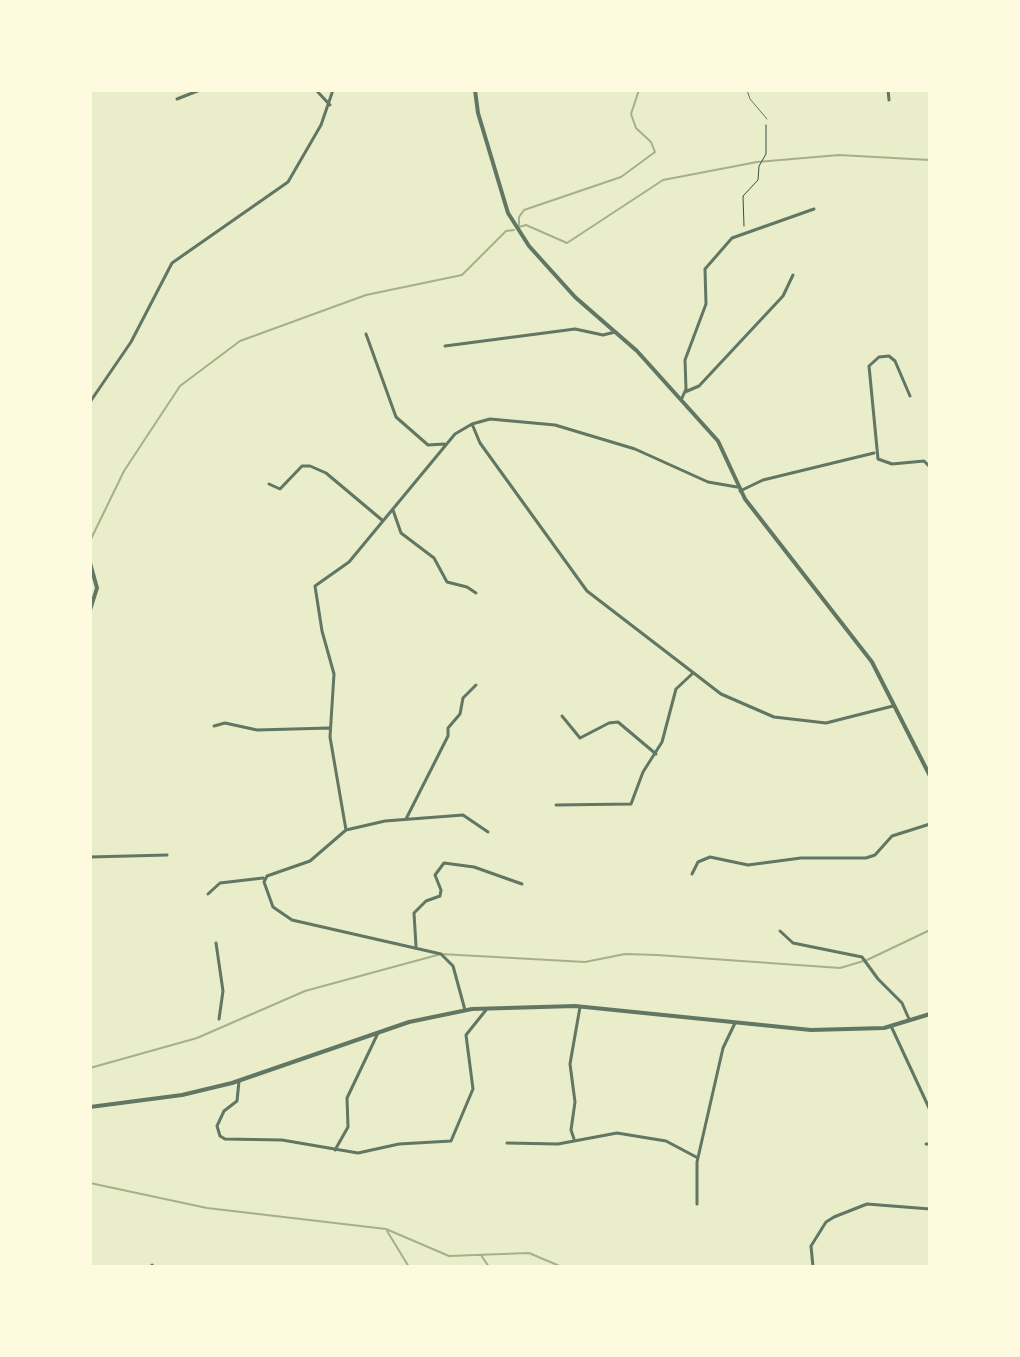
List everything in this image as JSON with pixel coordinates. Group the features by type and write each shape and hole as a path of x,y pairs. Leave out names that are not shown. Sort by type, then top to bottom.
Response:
{"street":[{"path":"177,99 200,90"},
{"path":"316,90 330,105"},
{"path":"90,402 131,342 172,263 288,182 330,105 333,90"},
{"path":"475,90 478,113 513,223 551,271 682,398 718,441 739,489 872,662 930,776"},
{"path":"888,90 889,100"},
{"path":"682,398 685,392 685,360 706,304 705,269 725,241 814,209"},
{"path":"685,392 699,386 783,296 793,275"},
{"path":"445,346 575,329 603,335 615,332"},
{"path":"366,334 401,424 428,445 438,447 472,424 513,419 579,431 649,455 699,479 739,489 874,452"},
{"path":"910,396 895,361 889,356 879,357 869,366 874,452 885,464 924,461 930,467"},
{"path":"472,424 480,443 587,591 692,674 743,706 774,717 826,723 893,706"},
{"path":"346,830 330,728 334,674 322,631 315,586 349,562 449,441"},
{"path":"269,484 280,489 302,466 310,466 326,473 382,520"},
{"path":"393,510 401,533 434,558 447,582 467,587 476,593"},
{"path":"90,563 97,588 90,610"},
{"path":"556,805 630,805 643,772 656,754 665,732 676,689 692,674"},
{"path":"406,819 448,736 448,728 460,714 463,698 476,685"},
{"path":"562,716 580,738 609,723 622,724 656,754"},
{"path":"214,726 225,723 257,730 330,728"},
{"path":"208,894 220,883 265,878 310,861 346,830 406,819 463,815 488,832"},
{"path":"692,874 702,859 710,857 748,865 801,858 866,858 875,855 892,836 930,824"},
{"path":"90,857 150,853 167,855"},
{"path":"416,946 414,913 426,901 440,896 435,875 444,863 474,867 522,884"},
{"path":"265,878 268,897 284,916 372,941 416,946 441,954 451,962 465,1010"},
{"path":"780,931 793,943 862,957 902,1003 910,1021"},
{"path":"216,943 223,991 219,1019"},
{"path":"90,1107 182,1095 239,1081 379,1032 488,1007 580,1007 811,1030 891,1026 930,1014"},
{"path":"239,1081 237,1101 217,1122 220,1136 295,1141 358,1153 399,1144 453,1140 473,1089 466,1035 488,1007"},
{"path":"574,1139 571,1130 575,1102 570,1064 580,1007"},
{"path":"697,1204 698,1158 723,1048 735,1023"},
{"path":"891,1026 930,1110"},
{"path":"335,1150 348,1125 347,1098 379,1032"},
{"path":"507,1143 558,1144 617,1133 666,1141 698,1158"},
{"path":"813,1267 811,1246 826,1222 834,1217 867,1204 930,1209"}],"lane":[{"path":"747,90 750,99 767,119"}],"path":[{"path":"741,233 745,224 743,196 758,180 759,166 766,154 767,119"}],"waterway":[{"path":"639,90 631,114 636,128 651,142 655,152 621,177 524,210 519,217 519,227 526,225 567,243 663,180 757,162 839,155 930,160"},
{"path":"90,541 124,471 180,386 240,341 366,295 462,275 506,231 514,230"},
{"path":"90,1068 197,1038 305,991 441,954 585,962 625,954 657,955 840,968 867,960 930,930"},
{"path":"90,1183 207,1208 386,1229 449,1256 529,1253 562,1267"},
{"path":"387,1231 409,1267"},
{"path":"481,1255 489,1267"}]}
